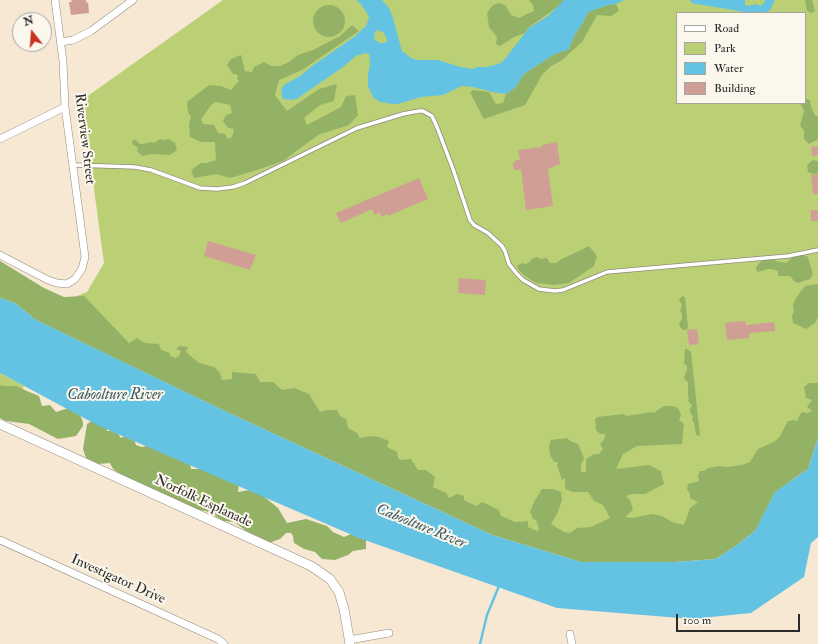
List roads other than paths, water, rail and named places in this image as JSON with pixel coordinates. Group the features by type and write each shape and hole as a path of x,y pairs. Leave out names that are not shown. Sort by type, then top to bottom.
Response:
{"street":[{"name":"Riverview Street","path":"0,255 48,280 67,284 75,279 82,269 85,257 74,165 65,107 63,61 55,0"},
{"path":"61,42 73,40 91,30 133,0"},
{"path":"0,138 65,107"},
{"name":"Norfolk Esplanade","path":"0,424 311,566 330,579 339,592 344,609 349,642"},
{"name":"Investigator Drive","path":"0,540 218,639 224,644"},
{"path":"349,642 389,633"},
{"path":"570,634 572,644"}],"lane":[{"path":"74,165 135,167 151,170 200,188 217,189 233,187 245,183 298,158 357,128 419,111 432,116 438,127 470,220 474,225 502,246 512,270 523,280 539,289 548,291 563,290 607,272 788,256 818,250"}],"water":[{"path":"356,0 382,0 389,8 393,18 402,51 411,58 418,60 438,60 460,67 473,69 477,67 486,67 499,64 504,60 529,28 548,16 564,0 624,0 616,4 608,5 588,12 575,34 569,49 553,55 524,74 516,87 506,94 462,86 443,95 421,97 398,104 380,102 373,97 368,86 370,63 369,54 365,53 356,56 343,67 298,98 293,100 283,99 281,90 284,85 300,76 354,37 366,26 369,18 360,3","holes":["378,30 384,33 387,39 384,43 380,43 374,39 375,32"]},
{"path":"690,0 745,0 745,5 748,6 756,4 760,6 765,0 775,0 770,10 767,12 744,12 692,3"},
{"name":"Caboolture River","path":"0,298 15,303 36,320 227,412 492,535 581,562 675,562 716,559 755,531 775,492 808,469 818,438 818,537 811,543 804,577 751,613 692,619 557,608 359,538 99,426 0,373"}],"waterway":[{"path":"480,644 487,615 499,586"}]}
